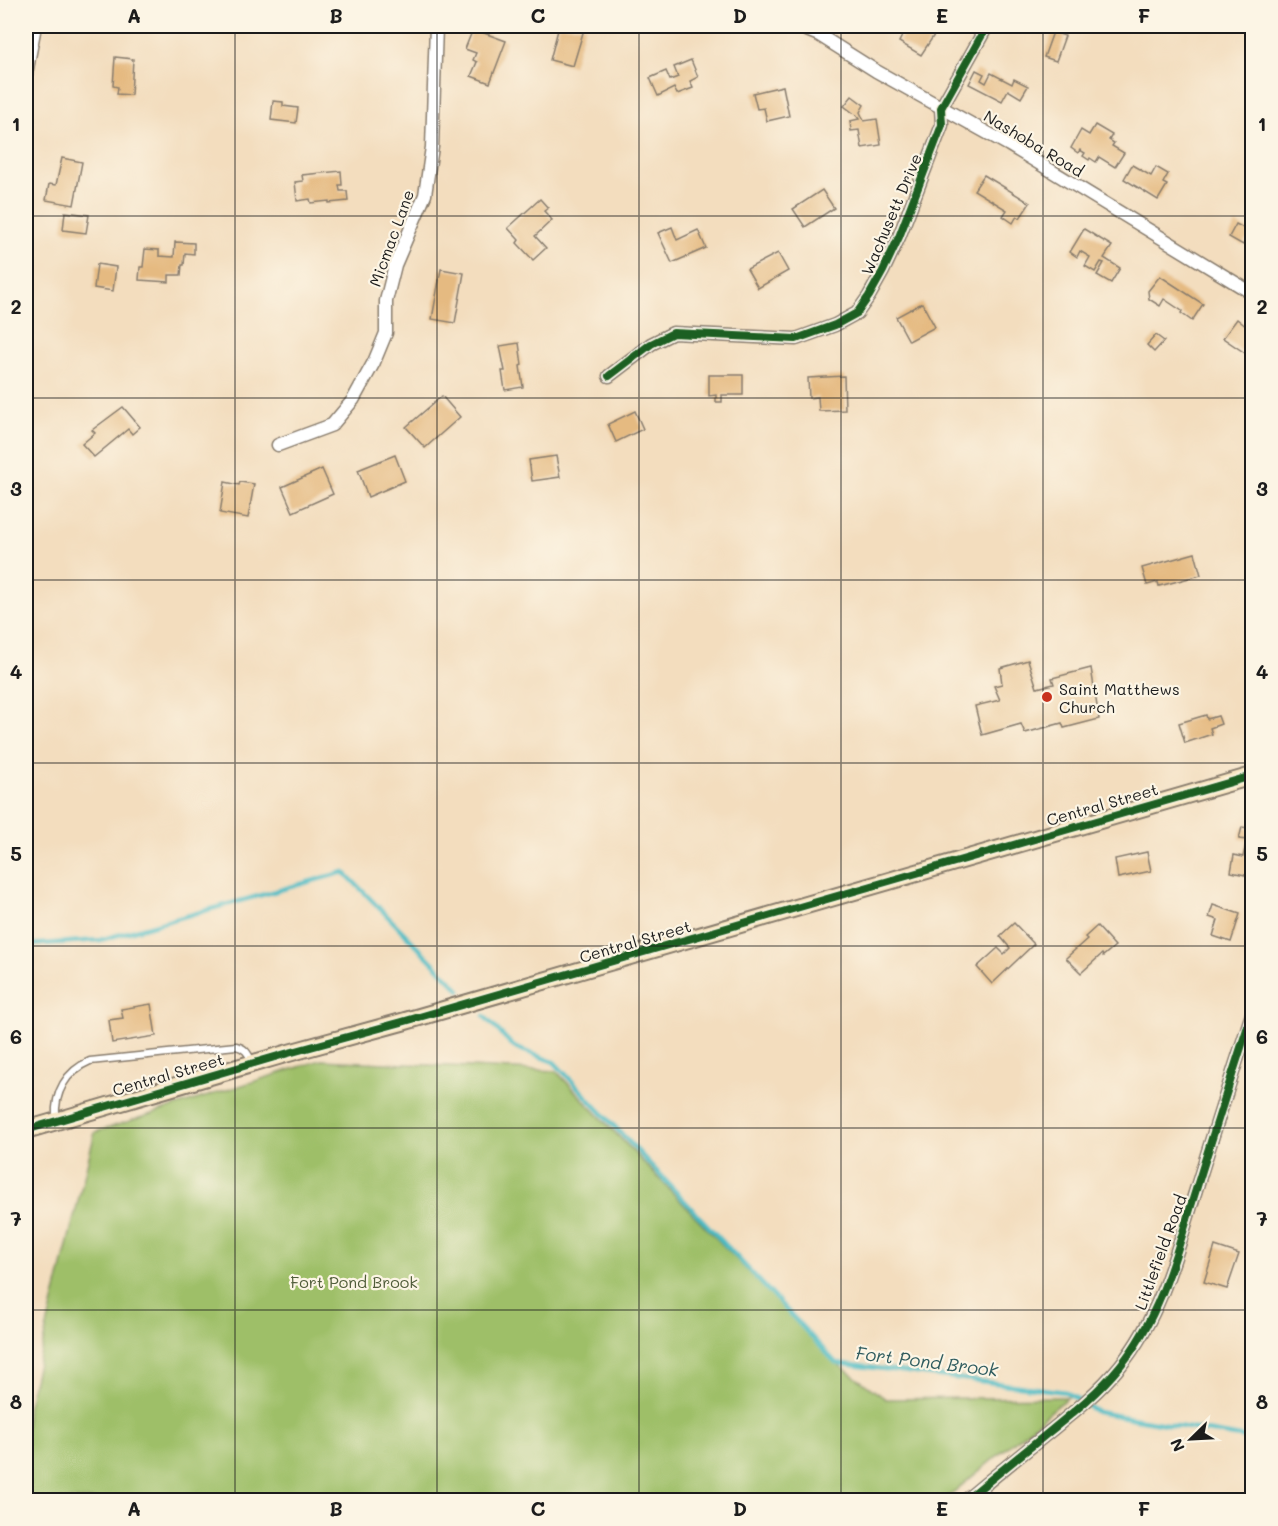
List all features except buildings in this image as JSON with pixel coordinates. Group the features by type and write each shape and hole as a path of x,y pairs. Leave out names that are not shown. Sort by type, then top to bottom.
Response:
{"street":[{"path":"26,74 35,26"},
{"name":"Micmac Lane","path":"278,445 332,425 353,400 375,362 386,333 386,301 395,265 425,195 432,147 436,26"},
{"name":"Nashoba Road","path":"797,26 819,35 876,71 1009,145 1252,292"},
{"path":"941,108 987,26"},
{"name":"Wachusett Drive","path":"609,376 651,344 673,333 796,339 835,325 857,313 884,271 899,237 942,125 941,108"},
{"name":"Central Street","path":"26,1130 1252,776"},
{"name":"Littlefield Road","path":"966,1500 1095,1393 1120,1367 1150,1321 1173,1266 1252,1014"}],"lane":[{"path":"56,1121 56,1104 60,1088 75,1071 90,1061 236,1046 243,1047 253,1064"}],"green space":[{"name":"Fort Pond Brook","path":"321,1060 556,1071 836,1363 886,1399 1068,1397 944,1500 26,1500 26,1412 95,1132"}],"waterway":[{"name":"Fort Pond Brook","path":"26,945 100,940 344,872 460,990"},
{"name":"Fort Pond Brook","path":"484,1016 514,1047 554,1062 836,1363 1066,1392 1097,1412 1252,1439"}],"cycle path":[{"path":"609,376 651,344 673,333 796,339 835,325 857,313 883,271 899,237 942,125 941,108 987,26"},
{"path":"26,1130 1252,776"},
{"path":"966,1500 1093,1395 1120,1366 1146,1327 1173,1263 1252,1014"}],"place":[{"name":"Saint Matthews Church","path":"1047,697"}]}
